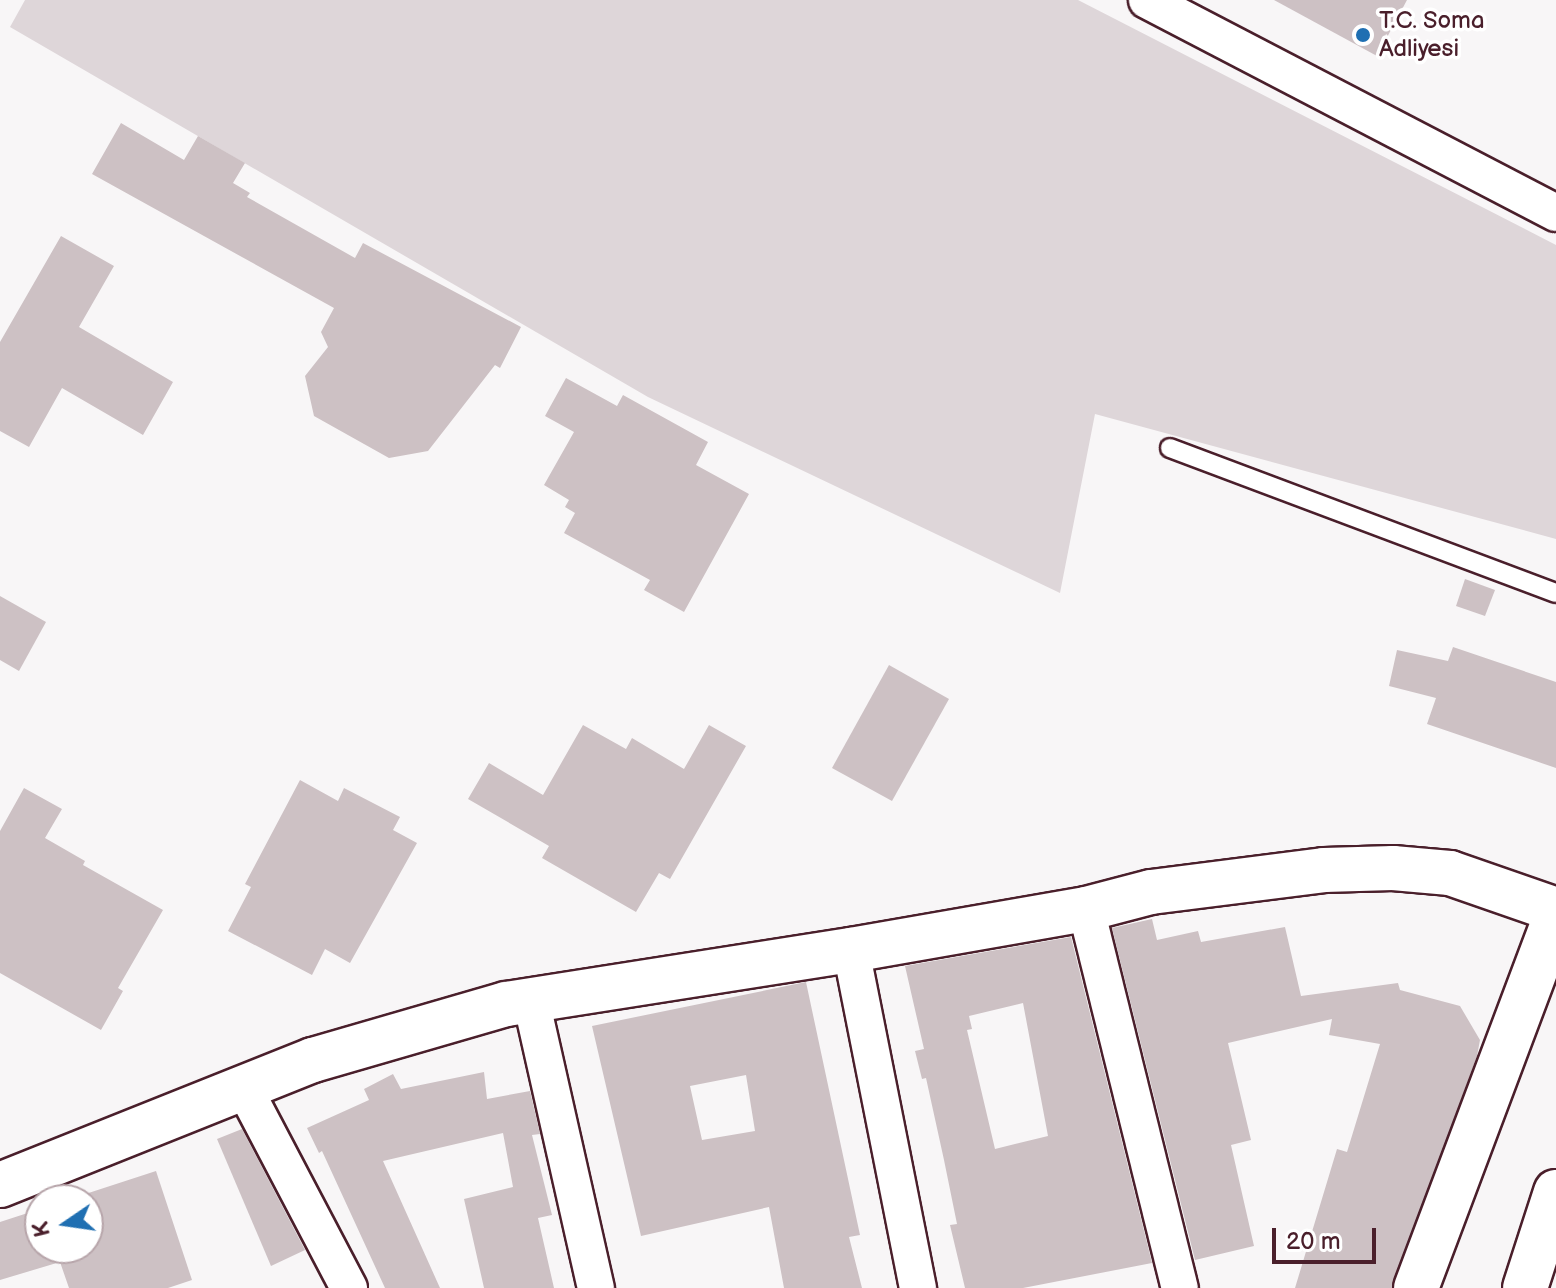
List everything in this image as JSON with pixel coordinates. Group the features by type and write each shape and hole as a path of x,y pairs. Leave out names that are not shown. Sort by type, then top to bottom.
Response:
{"street":[{"path":"1147,0 1556,213"},
{"path":"0,1185 313,1060 506,1004 851,950 1086,909 1151,892 1271,875 1393,868 1450,873 1556,910"},
{"path":"1086,909 1180,1288"},
{"path":"1416,1288 1556,916"},
{"path":"851,950 918,1288"},
{"path":"531,1000 596,1288"},
{"path":"244,1088 349,1288"},
{"path":"1525,1288 1556,1192"}],"lane":[{"path":"1170,448 1556,593"}],"shaded area":[{"path":"25,0 1078,0 1556,245 1556,539 1095,414 1060,593 648,397 10,27"}],"building":[{"name":"T.C. Soma Adliyesi","path":"1274,0 1407,0 1377,56"},
{"path":"121,123 184,160 198,136 245,163 233,183 250,193 247,197 355,258 363,243 521,327 500,368 495,365 428,451 389,458 314,416 305,376 328,347 321,332 334,308 92,174"},
{"path":"61,236 114,266 79,327 173,382 143,435 62,388 29,447 0,431 0,342"},
{"path":"566,378 617,406 623,395 708,442 696,465 749,494 684,612 644,590 650,580 564,533 575,513 565,507 569,500 544,485 574,432 545,416"},
{"path":"1465,579 1495,590 1485,616 1456,606"},
{"path":"0,596 46,622 19,671 0,660"},
{"path":"1453,647 1556,682 1556,768 1427,724 1436,698 1389,686 1397,650 1448,661"},
{"path":"889,665 949,699 892,801 832,768"},
{"path":"583,725 626,749 632,738 684,769 709,725 746,746 670,879 659,873 636,912 542,858 549,846 468,799 489,763 543,795"},
{"path":"300,780 338,801 344,788 400,817 393,830 417,843 350,963 325,949 312,975 228,931 251,887 245,884"},
{"path":"24,788 62,809 45,838 85,861 83,865 163,910 118,988 123,991 101,1030 0,973 0,831"},
{"path":"1152,919 1157,940 1198,931 1201,942 1285,927 1301,996 1398,983 1400,990 1460,1006 1480,1040 1477,1056 1392,1288 1295,1288 1337,1149 1347,1152 1380,1044 1329,1035 1332,1019 1228,1043 1251,1140 1231,1145 1254,1246 1195,1260 1112,928"},
{"path":"1071,937 1152,1263 1023,1288 965,1288 950,1225 957,1224 944,1160 926,1078 922,1079 915,1051 924,1049 905,966","holes":["1023,1003 1048,1136 995,1149 967,1030 972,1029 969,1016"]},
{"path":"806,982 860,1235 849,1237 862,1288 784,1288 769,1207 641,1236 592,1026","holes":["746,1075 755,1131 702,1140 690,1086"]},
{"path":"484,1072 487,1099 530,1091 540,1134 532,1135 552,1215 538,1218 554,1288 484,1288 464,1199 513,1187 503,1133 383,1161 440,1288 385,1288 322,1151 319,1153 307,1128 369,1100 364,1089 393,1074 401,1089"},
{"path":"242,1129 305,1250 271,1266 217,1139"},
{"path":"156,1171 192,1280 168,1288 69,1288 61,1264 104,1264 104,1188"},
{"path":"24,1214 24,1264 53,1264 0,1280 0,1222"}],"place":[{"name":"T.C. Soma Adliyesi","path":"1363,35"}]}
